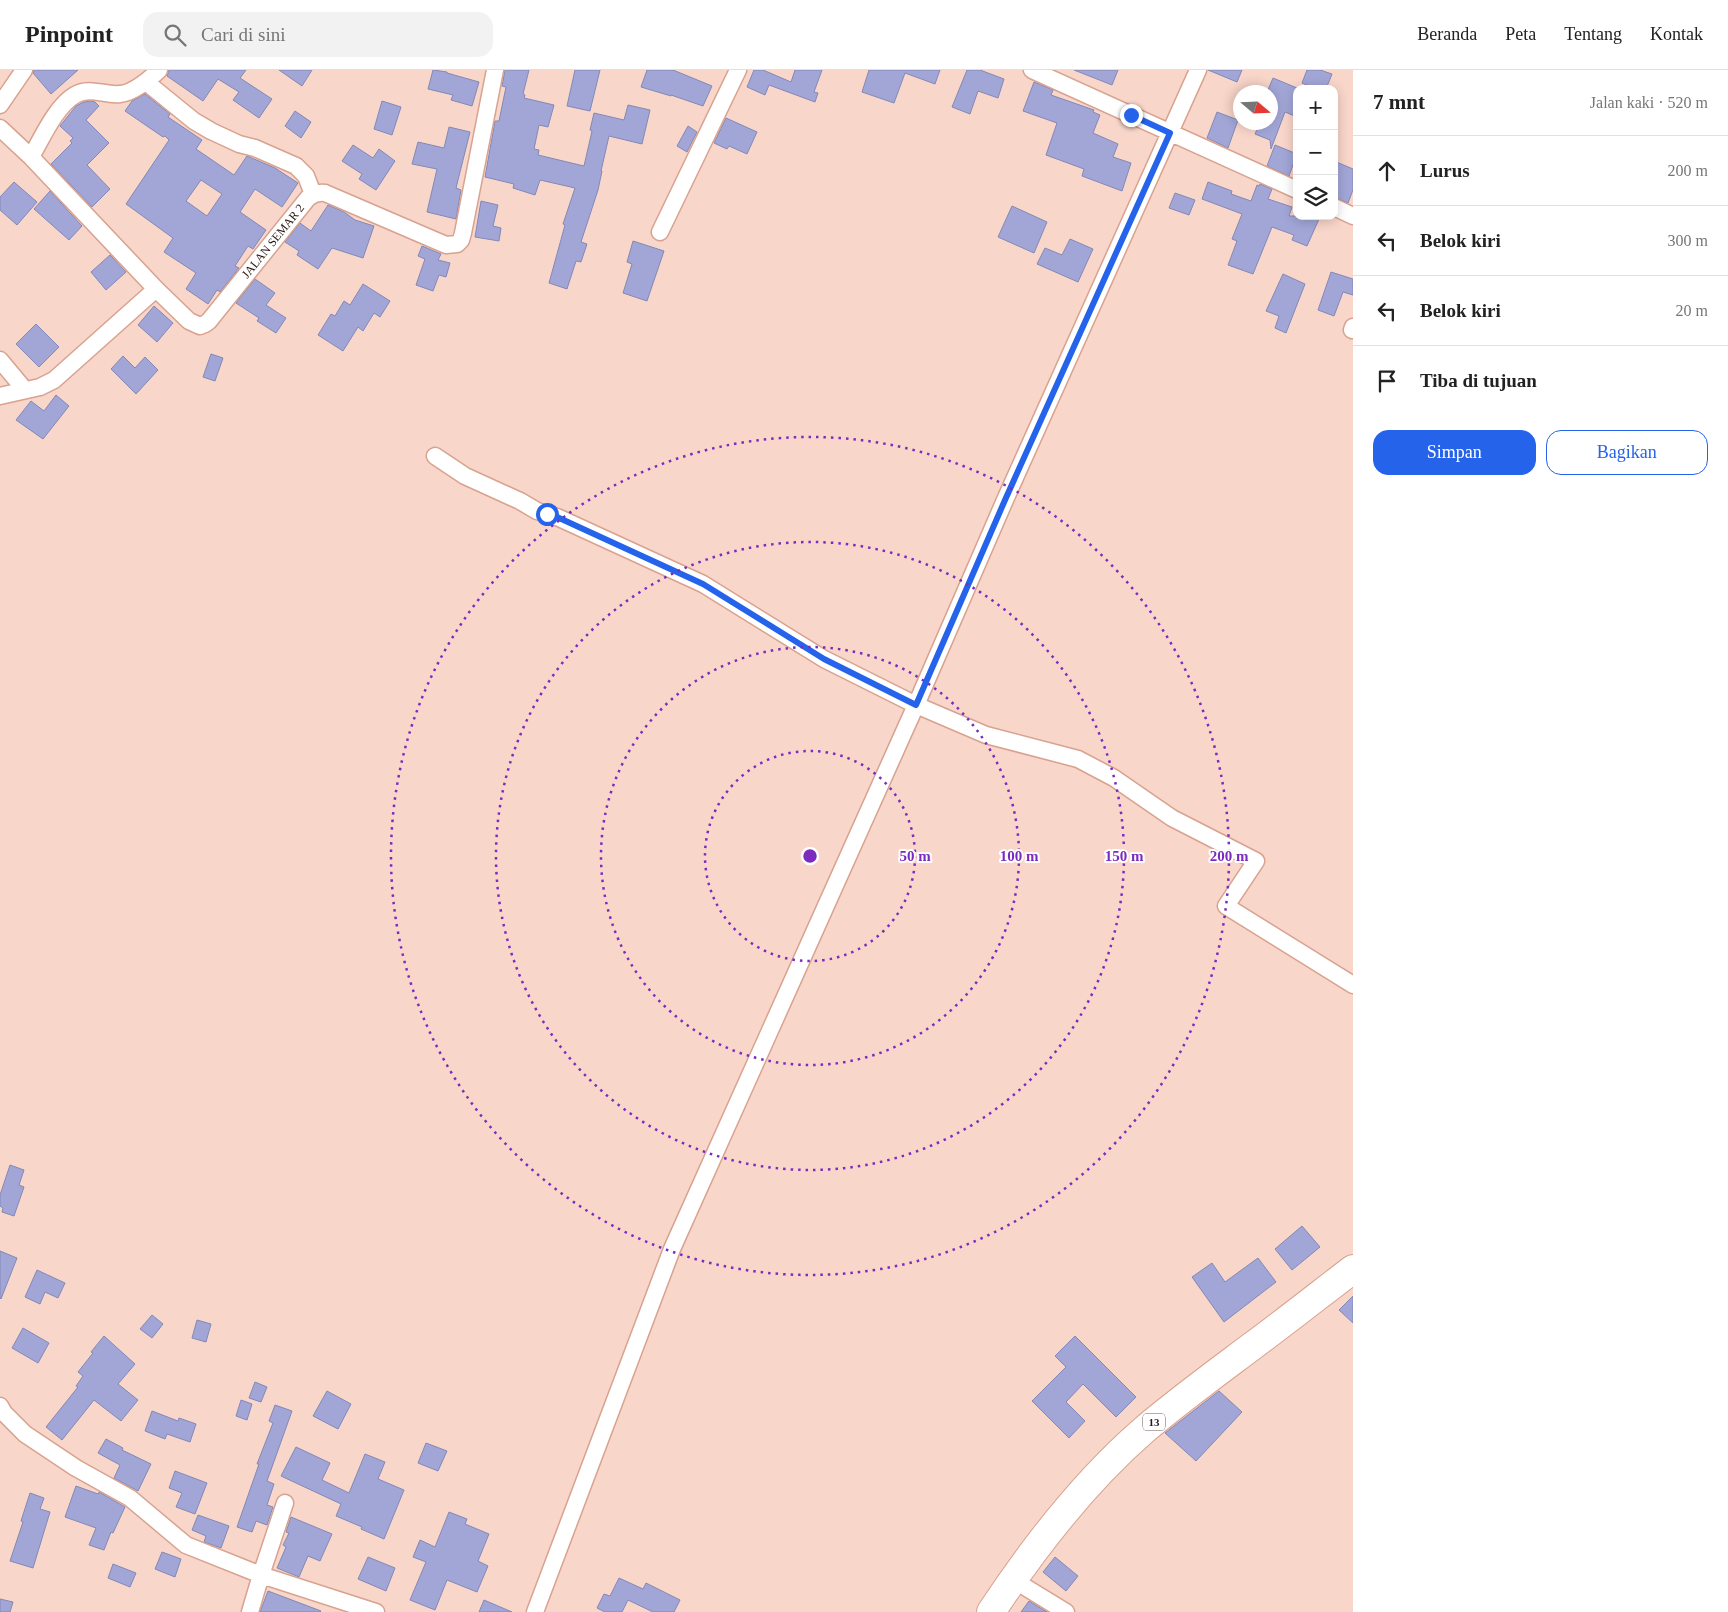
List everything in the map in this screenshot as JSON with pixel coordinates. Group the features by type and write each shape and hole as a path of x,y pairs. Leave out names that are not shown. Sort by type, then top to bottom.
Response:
{"highway":[{"name":"13","path":"991,1612 1012,1579 1086,1487 1142,1431 1353,1269"}],"street":[{"path":"0,105 24,70"},
{"path":"31,157 58,112 75,94 87,91 119,95 146,82 159,70"},
{"name":"JALAN SEMAR 2","path":"0,128 31,157 156,289 189,321 200,326 205,324 312,194 325,193 446,245 457,244 461,240 463,233 495,70"},
{"path":"660,232 738,70"},
{"path":"1032,70 1293,188"},
{"path":"535,1612 672,1250 1198,70"},
{"path":"146,82 194,121 211,131 296,166 306,176 312,194"},
{"path":"1338,209 1353,216"},
{"path":"0,396 40,387 54,380 156,289"},
{"path":"0,360 26,390"},
{"path":"435,456 466,476 520,501 536,511 557,517 703,584 824,659 916,705 986,735 1078,759 1114,778 1172,818 1256,861 1226,906 1353,985"},
{"path":"0,1406 4,1413 25,1434 76,1468 130,1498 186,1545 261,1575 376,1612"},
{"path":"250,1612 285,1503"},
{"path":"1012,1579 1066,1612"}],"building":[{"path":"34,70 78,70 51,94 33,73"},
{"path":"169,70 246,70 240,78 272,99 259,118 233,100 239,92 218,79 203,101 167,76"},
{"path":"279,70 312,70 302,86"},
{"path":"433,70 447,72 479,82 472,106 451,100 453,95 428,89"},
{"path":"505,70 529,70 523,94 525,95 524,98 554,105 548,127 539,125 534,149 539,150 538,155 584,166 594,113 624,120 628,105 650,110 642,144 609,136 598,190 581,242 587,244 581,262 576,261 567,289 549,283 565,225 563,224 575,188 540,180 535,195 513,188 514,184 485,177 495,121 499,121 506,87 502,86"},
{"path":"575,70 600,70 590,111 567,106"},
{"path":"647,70 673,70 712,86 703,106 641,87"},
{"path":"754,70 763,70 791,82 795,70 822,70 814,92 818,93 815,102 769,85 765,95 747,87"},
{"path":"869,70 940,70 935,84 905,73 894,103 862,92"},
{"path":"967,70 980,70 1004,79 998,98 978,91 970,114 952,107"},
{"path":"1074,70 1118,70 1112,85"},
{"path":"1208,70 1242,70 1237,82"},
{"path":"1307,70 1320,70 1332,74 1328,85 1307,85 1302,83"},
{"path":"1273,78 1293,86 1293,115 1285,112 1271,149 1270,140 1255,134 1257,130 1278,130 1278,85 1270,85"},
{"path":"1034,82 1053,90 1051,95 1094,110 1093,112 1100,115 1093,133 1118,144 1113,157 1131,163 1122,191 1082,176 1084,169 1046,155 1057,123 1023,111"},
{"path":"145,94 170,114 168,117 202,140 196,149 234,175 247,156 275,168 298,183 282,207 255,189 240,212 266,230 253,249 248,246 235,266 239,268 220,292 217,290 208,304 186,289 196,273 164,252 173,238 126,204 169,140 125,111 132,101","holes":["201,180 222,194 207,216 186,201"]},
{"path":"91,101 99,106 86,120 109,143 87,165 110,189 92,207 51,164 72,143 70,141 73,138 60,126 76,106"},
{"path":"382,101 401,107 392,135 374,129"},
{"path":"295,111 311,122 301,138 285,126"},
{"path":"1217,112 1233,118 1234,130 1228,148 1207,138"},
{"path":"726,118 757,132 747,154 729,146 727,149 714,143"},
{"path":"688,126 697,132 687,152 677,146"},
{"path":"449,127 470,132 456,188 461,190 456,219 427,212 437,169 412,164 418,142 444,148"},
{"path":"353,145 373,158 379,149 395,161 376,190 359,179 362,174 342,161"},
{"path":"1275,145 1293,152 1293,165 1289,176 1267,166"},
{"path":"1338,163 1353,169 1353,190 1348,203 1338,199"},
{"path":"14,182 37,202 17,225 0,210 0,197"},
{"path":"1208,182 1232,191 1231,194 1251,201 1257,185 1259,186 1260,184 1272,189 1268,199 1292,207 1289,216 1293,216 1293,220 1319,220 1307,246 1292,240 1294,235 1272,227 1253,274 1228,265 1237,241 1232,239 1242,214 1202,199"},
{"path":"50,191 82,226 69,240 34,209"},
{"path":"1175,193 1195,200 1189,215 1169,208"},
{"path":"481,201 498,205 493,226 501,228 499,241 475,237"},
{"path":"328,205 344,212 355,220 374,226 363,258 332,248 318,269 297,255 299,251 285,242 300,223 311,231"},
{"path":"1012,206 1047,222 1034,253 998,237"},
{"path":"1070,239 1093,249 1078,282 1037,264 1045,248 1062,255"},
{"path":"633,241 664,251 647,301 623,293 632,264 627,262"},
{"path":"422,246 441,254 438,260 450,263 446,277 439,275 433,291 416,285 425,259 418,256"},
{"path":"110,255 126,272 106,290 91,272"},
{"path":"1331,272 1353,279 1353,295 1343,292 1334,316 1318,310"},
{"path":"1283,274 1305,284 1286,333 1275,328 1279,316 1266,311"},
{"path":"255,279 275,293 266,305 286,318 276,333 257,321 259,318 236,303"},
{"path":"363,284 390,301 380,317 374,313 363,331 358,327 343,351 318,335 331,314 335,316 344,301 350,305"},
{"path":"154,306 173,323 157,342 138,325"},
{"path":"36,324 59,347 39,367 16,344"},
{"path":"211,354 223,358 215,381 203,377"},
{"path":"123,356 135,368 145,357 158,370 136,394 111,369"},
{"path":"56,395 69,406 43,439 16,420 31,401 44,411"},
{"path":"10,1165 24,1170 19,1185 24,1187 14,1216 2,1212 3,1208 0,1206 0,1195"},
{"path":"1302,1226 1320,1247 1292,1270 1275,1249"},
{"path":"0,1251 17,1258 1,1299 0,1298"},
{"path":"1258,1258 1276,1282 1224,1322 1192,1277 1212,1263 1225,1282"},
{"path":"37,1270 65,1283 58,1298 45,1292 40,1304 25,1297"},
{"path":"1353,1296 1353,1323 1339,1310"},
{"path":"152,1315 163,1324 152,1338 140,1329"},
{"path":"197,1320 211,1324 206,1342 192,1338"},
{"path":"23,1328 49,1343 38,1363 12,1348"},
{"path":"104,1336 135,1364 118,1384 138,1400 121,1421 94,1400 62,1440 46,1427 78,1387 76,1386 83,1376 78,1372"},
{"path":"1075,1336 1136,1397 1116,1417 1083,1384 1066,1402 1085,1421 1069,1438 1032,1401 1066,1367 1055,1356"},
{"path":"255,1382 267,1387 261,1402 249,1398"},
{"path":"327,1391 351,1404 338,1429 313,1416"},
{"path":"1219,1391 1242,1412 1196,1461 1165,1433"},
{"path":"241,1400 252,1404 247,1420 236,1416"},
{"path":"275,1405 292,1411 267,1481 274,1484 267,1505 273,1507 267,1525 256,1521 252,1532 237,1527 259,1464 257,1464 273,1423 269,1421"},
{"path":"152,1411 178,1421 179,1418 196,1424 190,1442 167,1434 165,1439 145,1431"},
{"path":"106,1439 123,1448 122,1450 151,1464 138,1491 114,1478 120,1465 98,1453"},
{"path":"426,1443 447,1451 438,1471 418,1463"},
{"path":"296,1447 330,1463 322,1480 349,1493 365,1454 385,1462 378,1479 404,1490 384,1539 336,1516 341,1504 281,1476"},
{"path":"175,1471 207,1483 195,1514 176,1507 182,1493 169,1488"},
{"path":"76,1486 98,1494 99,1492 125,1507 113,1533 111,1532 104,1550 89,1545 96,1528 65,1517"},
{"path":"30,1493 44,1498 40,1509 50,1512 33,1568 10,1561"},
{"path":"449,1512 467,1519 465,1524 489,1534 478,1561 488,1566 477,1592 447,1580 435,1610 410,1600 426,1562 413,1557 420,1540 435,1547"},
{"path":"198,1515 229,1526 221,1548 204,1542 206,1536 192,1530"},
{"path":"291,1517 332,1534 320,1561 308,1556 299,1577 277,1568 286,1547 283,1545 289,1533 286,1532"},
{"path":"162,1552 181,1559 175,1577 155,1569"},
{"path":"368,1557 395,1568 386,1591 358,1579"},
{"path":"1055,1557 1078,1576 1066,1591 1043,1572"},
{"path":"113,1564 136,1573 130,1587 108,1578"},
{"path":"619,1578 643,1589 646,1583 680,1600 674,1612 653,1612 628,1600 622,1612 605,1612 597,1608 604,1594 610,1596"},
{"path":"268,1591 321,1611 260,1612"},
{"path":"0,1599 13,1602 10,1612 0,1612"},
{"path":"484,1600 512,1612 479,1612"},
{"path":"1029,1601 1047,1612 1021,1612"}],"route":[{"path":"547,514 703,584 824,659 916,705 1005,500 1170,133 1131,115"}]}
